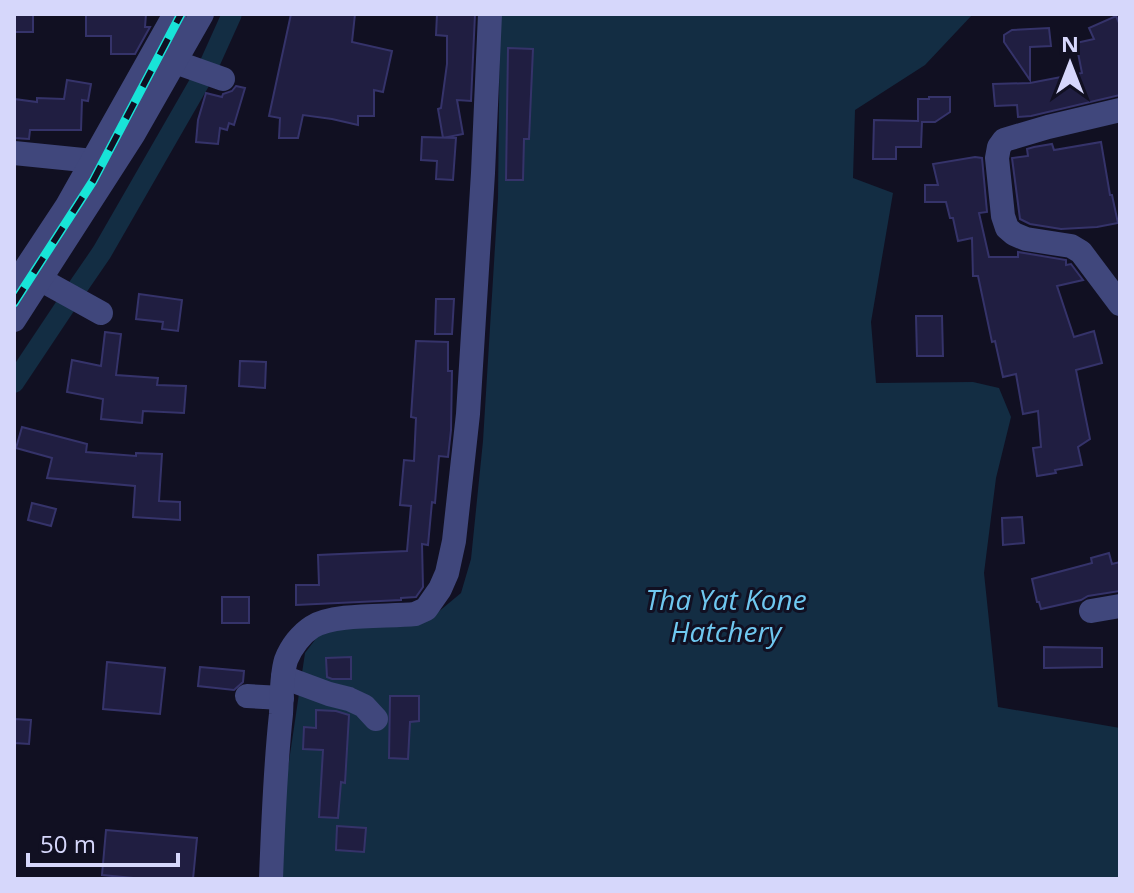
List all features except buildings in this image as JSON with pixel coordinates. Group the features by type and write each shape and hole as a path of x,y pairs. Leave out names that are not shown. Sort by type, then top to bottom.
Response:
{"street":[{"path":"14,320 27,279 175,14"},
{"path":"27,279 107,176 202,14"},
{"path":"271,879 282,687 286,660 292,648 312,627 322,622 415,614 426,609 434,601 447,573 454,541 468,414 490,14"},
{"path":"175,62 223,79"},
{"path":"1120,110 1004,140 997,158 1007,228 1026,239 1071,246 1081,252 1120,304"},
{"path":"14,153 93,161"},
{"path":"27,279 101,313"},
{"path":"1091,611 1120,606"},
{"path":"247,696 282,687 329,694 364,706 376,719"}],"water":[{"name":"Tha Yat Kone Hatchery","path":"500,14 973,14 925,65 855,110 853,178 893,193 871,322 876,383 973,382 999,388 1011,417 996,478 984,573 998,707 1120,728 1120,879 283,879 279,829 305,653 324,628 437,613 461,593 471,559 483,441 498,198"}],"waterway":[{"path":"209,65 232,14"},
{"path":"78,287 102,252 202,78"},
{"path":"14,383 68,302"}],"railway":[{"path":"14,303 93,181 181,14"}]}
